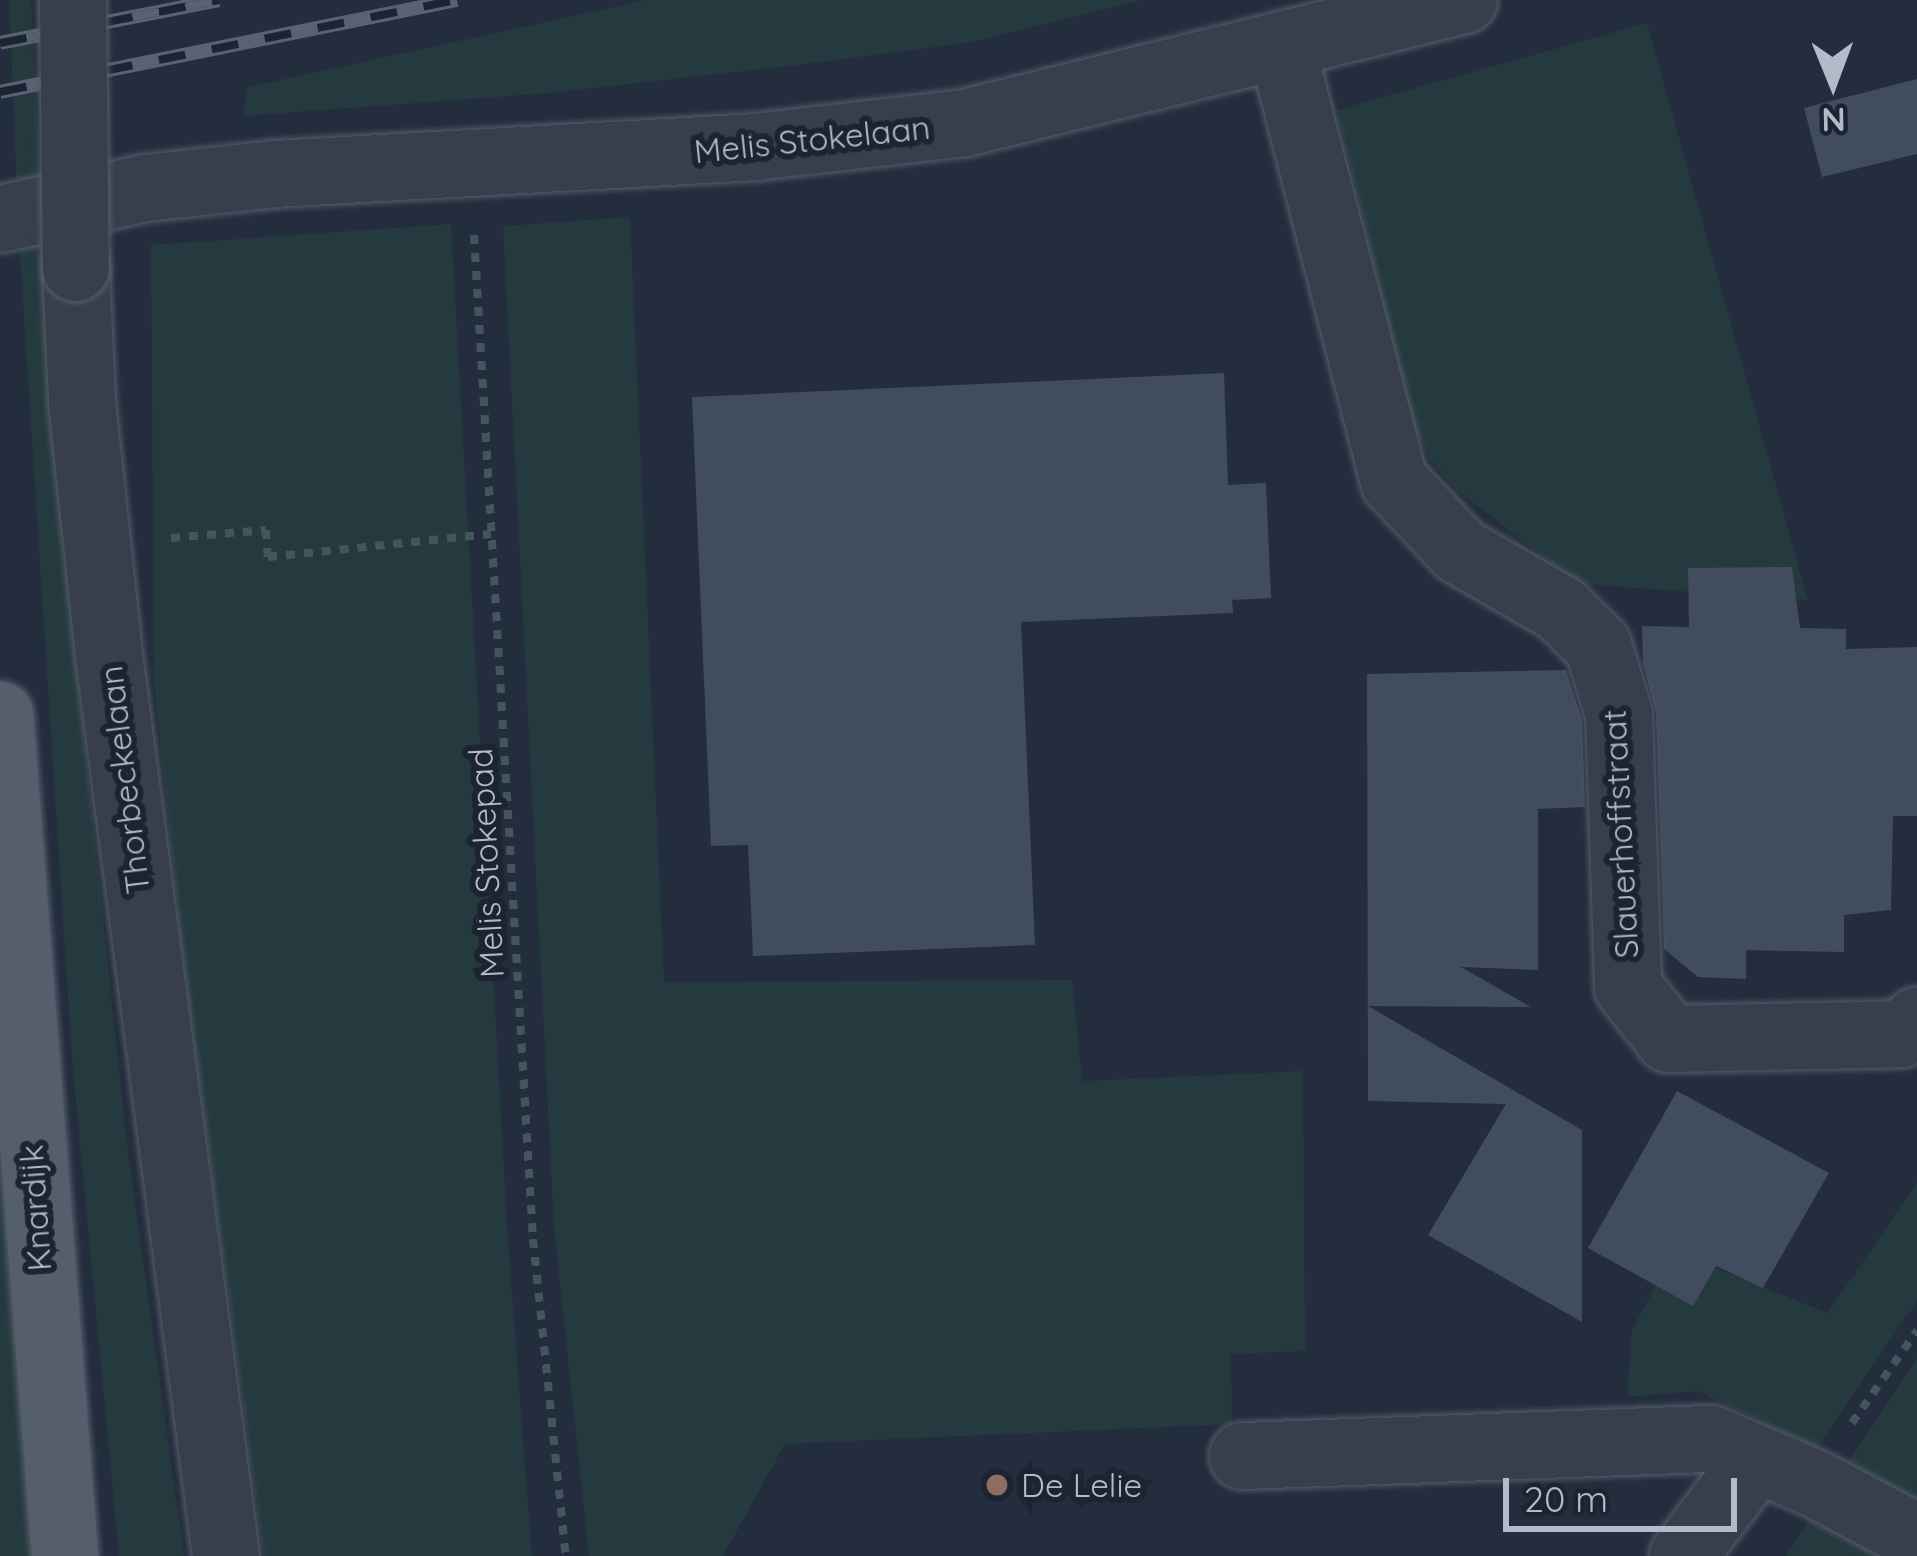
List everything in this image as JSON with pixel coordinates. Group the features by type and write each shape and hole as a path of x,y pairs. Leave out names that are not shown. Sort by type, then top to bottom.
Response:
{"main road":[{"name":"Knardijk","path":"0,715 65,1556"}],"street":[{"name":"Thorbeckelaan","path":"73,0 82,402 109,655 226,1556"},
{"name":"Melis Stokelaan","path":"0,219 146,188 274,174 754,147 965,123 1464,0"},
{"name":"Slauerhoffstraat","path":"1282,48 1394,481 1460,551 1562,610 1598,646 1619,714 1628,987 1669,1039 1901,1034 1917,1021"},
{"path":"1243,1456 1711,1439 1917,1538"},
{"path":"1683,1556 1756,1459"}],"path":[{"name":"Melis Stokepad","path":"470,165 532,1239 566,1556"},
{"path":"178,538 266,530 268,557 490,534"}],"green space":[{"path":"9,0 31,0 51,424 126,1136 184,1556 119,1556 72,1059 19,240"},
{"path":"646,0 1142,0 973,42 798,65 549,93 243,116 248,87"},
{"path":"1647,23 1808,600 1579,584 1455,489 1429,458 1413,423 1337,110"},
{"path":"630,217 664,982 1072,980 1082,1081 1303,1071 1305,1351 1231,1354 1232,1424 785,1444 723,1556 589,1556 554,1228 503,226"},
{"path":"451,224 508,1241 532,1556 264,1556 182,952 154,682 151,245"},
{"path":"0,1143 35,1556 0,1556"},
{"path":"1917,1182 1917,1301 1817,1448 1698,1391 1627,1397 1632,1329 1675,1252 1828,1313"},
{"path":"1917,1358 1917,1535 1905,1556 1786,1556"}],"building":[{"path":"1917,79 1917,154 1822,177 1804,108"},
{"path":"1224,373 1228,485 1266,483 1271,598 1232,600 1233,613 1021,622 1035,945 753,956 748,845 711,846 692,397"},
{"path":"1792,567 1800,628 1846,629 1846,649 1917,647 1917,816 1893,816 1891,910 1844,915 1844,952 1746,950 1746,979 1698,977 1664,949 1656,713 1643,663 1642,626 1689,627 1688,568"},
{"path":"1566,670 1582,720 1585,807 1538,809 1538,970 1461,967 1531,1007 1368,1006 1582,1130 1582,1322 1428,1235 1506,1104 1368,1101 1367,674"},
{"path":"1677,1091 1829,1173 1763,1288 1716,1266 1693,1306 1588,1248"}],"railway":[{"path":"0,43 219,0"},
{"path":"0,92 457,0"}],"place":[{"name":"De Lelie","path":"997,1485"}]}
